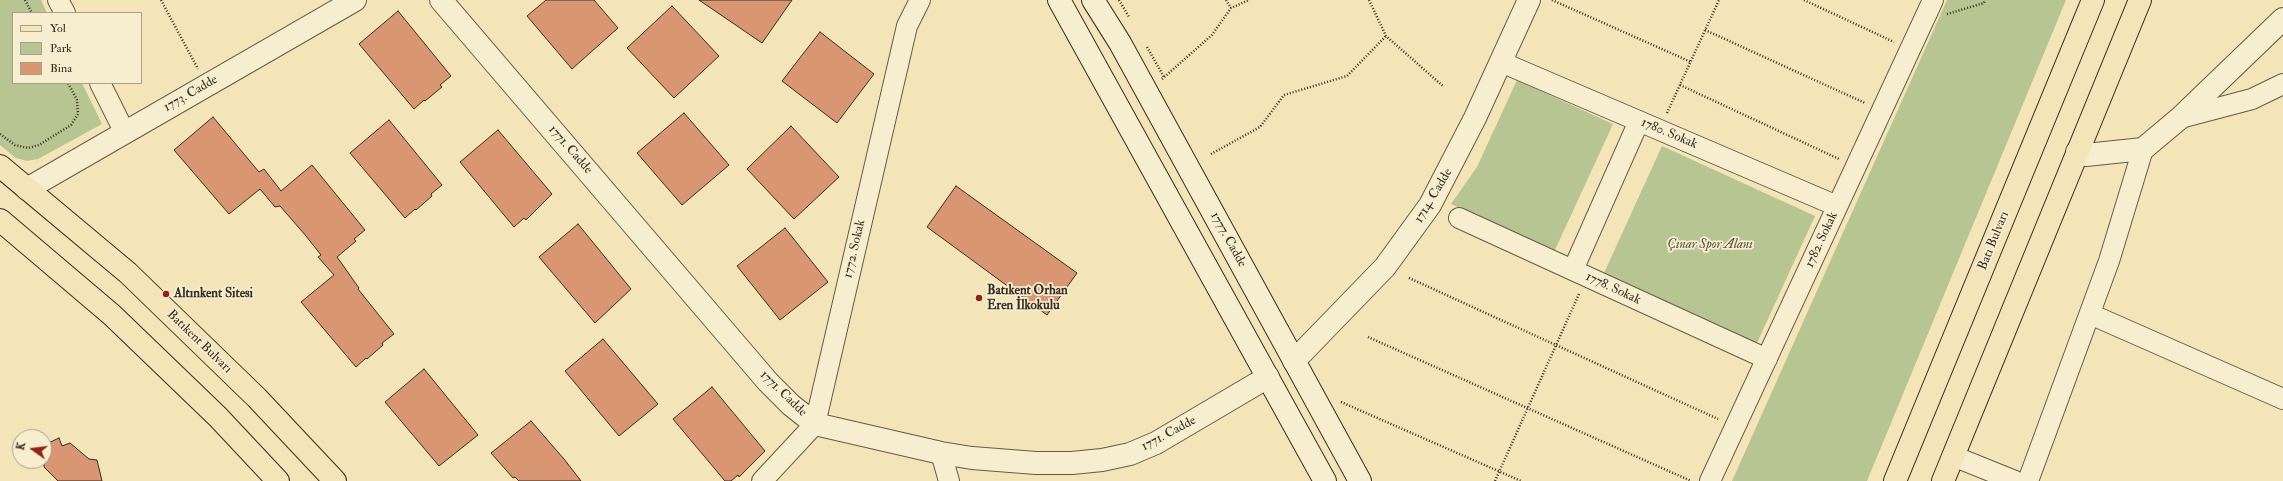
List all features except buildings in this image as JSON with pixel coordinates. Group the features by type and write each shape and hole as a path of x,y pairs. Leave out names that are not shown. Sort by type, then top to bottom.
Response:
{"main road":[{"name":"Batı Bulvarı","path":"1895,481 2093,0"},
{"path":"1943,481 2140,0"},
{"name":"Batıkent Bulvarı","path":"0,166 128,273 257,398 335,481"},
{"path":"0,220 112,315 218,417 269,478"}],"street":[{"path":"58,0 64,12"},
{"name":"1773. Cadde","path":"27,189 355,0"},
{"name":"1771. Cadde","path":"441,0 768,382 791,405 815,424 941,453 987,459 1072,463 1102,460 1130,454 1156,443 1268,377"},
{"name":"1772. Sokak","path":"762,481 815,424 907,26 920,0"},
{"path":"1059,0 1325,481"},
{"name":"1777. Cadde","path":"1094,0 1147,92 1360,481"},
{"name":"1714. Cadde","path":"1268,377 1294,362 1385,267 1430,205 1452,166 1529,0"},
{"name":"1782. Sokak","path":"1710,481 1933,0"},
{"path":"2028,481 2109,261 2144,149 2180,118 2283,19"},
{"name":"1780. Sokak","path":"1501,62 1837,206"},
{"path":"100,84 124,133"},
{"path":"2180,118 2252,99 2283,84"},
{"path":"1580,273 1639,121"},
{"path":"2078,152 2086,154 2144,149"},
{"name":"1778. Sokak","path":"1459,218 1767,359"},
{"path":"2090,314 2283,399"},
{"path":"941,453 949,481"},
{"path":"1953,456 2015,481"}],"path":[{"path":"25,0 31,12"},
{"path":"161,0 206,85"},
{"path":"1226,0 1231,8"},
{"path":"1147,92 1212,35 1231,8 1249,0"},
{"path":"1369,0 1386,36 1444,87"},
{"path":"1552,0 1691,62"},
{"path":"1659,130 1719,0"},
{"path":"1804,0 1910,50"},
{"path":"1924,21 1984,3 1985,0"},
{"path":"1705,30 1882,111"},
{"path":"1211,154 1260,127 1284,95 1347,76 1386,36"},
{"path":"0,134 15,145 28,148 39,145 71,125 78,114 77,100 69,84"},
{"path":"1680,85 1856,167"},
{"path":"1495,481 1556,345 1580,273"},
{"path":"1409,278 1736,427"},
{"path":"1368,337 1692,481"},
{"path":"1338,401 1521,481"}],"green space":[{"path":"0,0 41,0 47,12 12,12 12,84 82,84 102,124 38,159 27,161 16,158 0,145"},
{"path":"1947,0 2066,0 1867,481 1732,481"},
{"path":"1517,80 1613,124 1555,250 1451,204 1477,167"},
{"name":"Çınar Spor Alanı","path":"1662,146 1815,216 1757,343 1604,273"}],"place":[{"name":"Altınkent Sitesi","path":"166,294"},
{"name":"Batıkent Orhan Eren İlkokulu","path":"979,298"}]}
